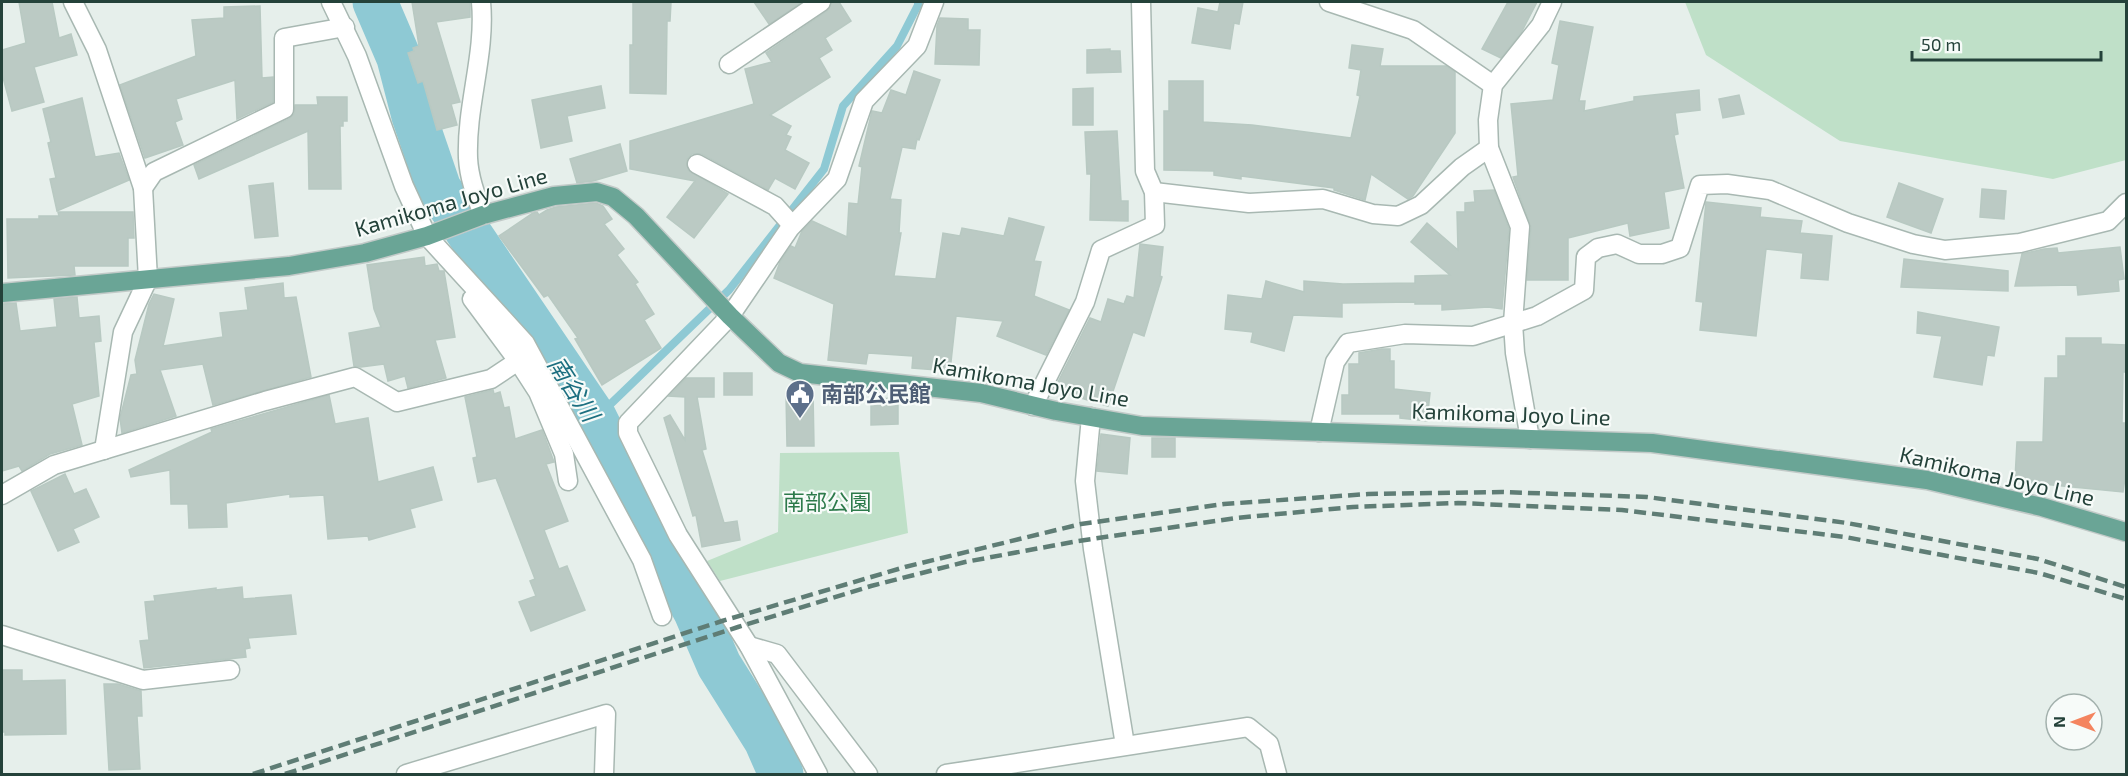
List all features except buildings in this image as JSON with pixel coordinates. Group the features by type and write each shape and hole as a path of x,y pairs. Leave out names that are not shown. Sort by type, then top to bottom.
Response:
{"main road":[{"name":"Kamikoma Joyo Line","path":"2,293 300,264 365,254 430,235 479,217 554,196 597,192 613,197 636,216 730,316 778,363 800,374 981,393 1033,406 1142,426 1652,443 1928,480 2042,507 2127,532"}],"street":[{"path":"73,2 98,50 143,188 148,279 123,332 104,450"},
{"path":"331,2 345,27 404,186 430,235 525,343 642,560 662,616"},
{"path":"479,217 468,159 469,120 483,23 481,2"},
{"path":"729,64 821,2"},
{"path":"818,774 749,646 678,535 628,433 628,423 730,316 792,225 837,179 864,101 917,46 934,2"},
{"path":"1033,406 1085,302 1101,250 1155,225 1154,192 1145,171 1142,2"},
{"path":"1329,2 1413,30 1493,85"},
{"path":"1530,439 1515,353 1513,323 1520,227 1489,148 1488,120 1493,85 1541,24 1552,2"},
{"path":"143,188 154,172 284,109 284,38 345,27"},
{"path":"1154,192 1249,203 1323,199 1373,214 1398,216 1421,205 1462,167 1489,148"},
{"path":"697,165 775,206 792,225"},
{"path":"1319,432 1335,362 1348,343 1405,334 1473,336 1537,316 1584,290 1586,257 1598,248 1617,244 1639,255 1662,255 1680,248 1700,185 1727,184 1770,190 1848,224 1913,244 1945,250 2020,243 2108,221 2127,203"},
{"path":"453,263 467,293 518,361 538,392 564,454 568,481"},
{"path":"2,495 54,465 265,401 355,377 397,402 491,379 518,361"},
{"path":"1091,417 1085,481 1092,549 1125,745"},
{"path":"2,635 143,680 230,670"},
{"path":"749,646 777,654 868,774"},
{"path":"406,774 606,714 604,774"},
{"path":"946,774 1248,727 1269,744 1277,774"}],"green space":[{"path":"1685,2 2126,2 2126,160 2053,179 1840,141 1706,55"},
{"name":"南部公園","path":"899,452 908,533 720,581 707,561 778,532 780,453"}],"waterway":[{"name":"南谷川","path":"375,2 399,58 414,116 439,189 595,419 643,516 696,612 719,665 766,740 781,774"},
{"path":"595,419 729,290 824,169 843,106 897,46 918,2"}],"railway":[{"path":"253,774 722,621 905,567 1081,524 1224,504 1368,494 1502,492 1647,497 1847,523 2038,559 2126,587"},
{"path":"285,774 871,586 965,562 1078,541 1236,518 1353,507 1458,503 1622,510 1845,537 2039,573 2126,599"}],"place":[{"name":"南部公民館","path":"800,420"}]}
